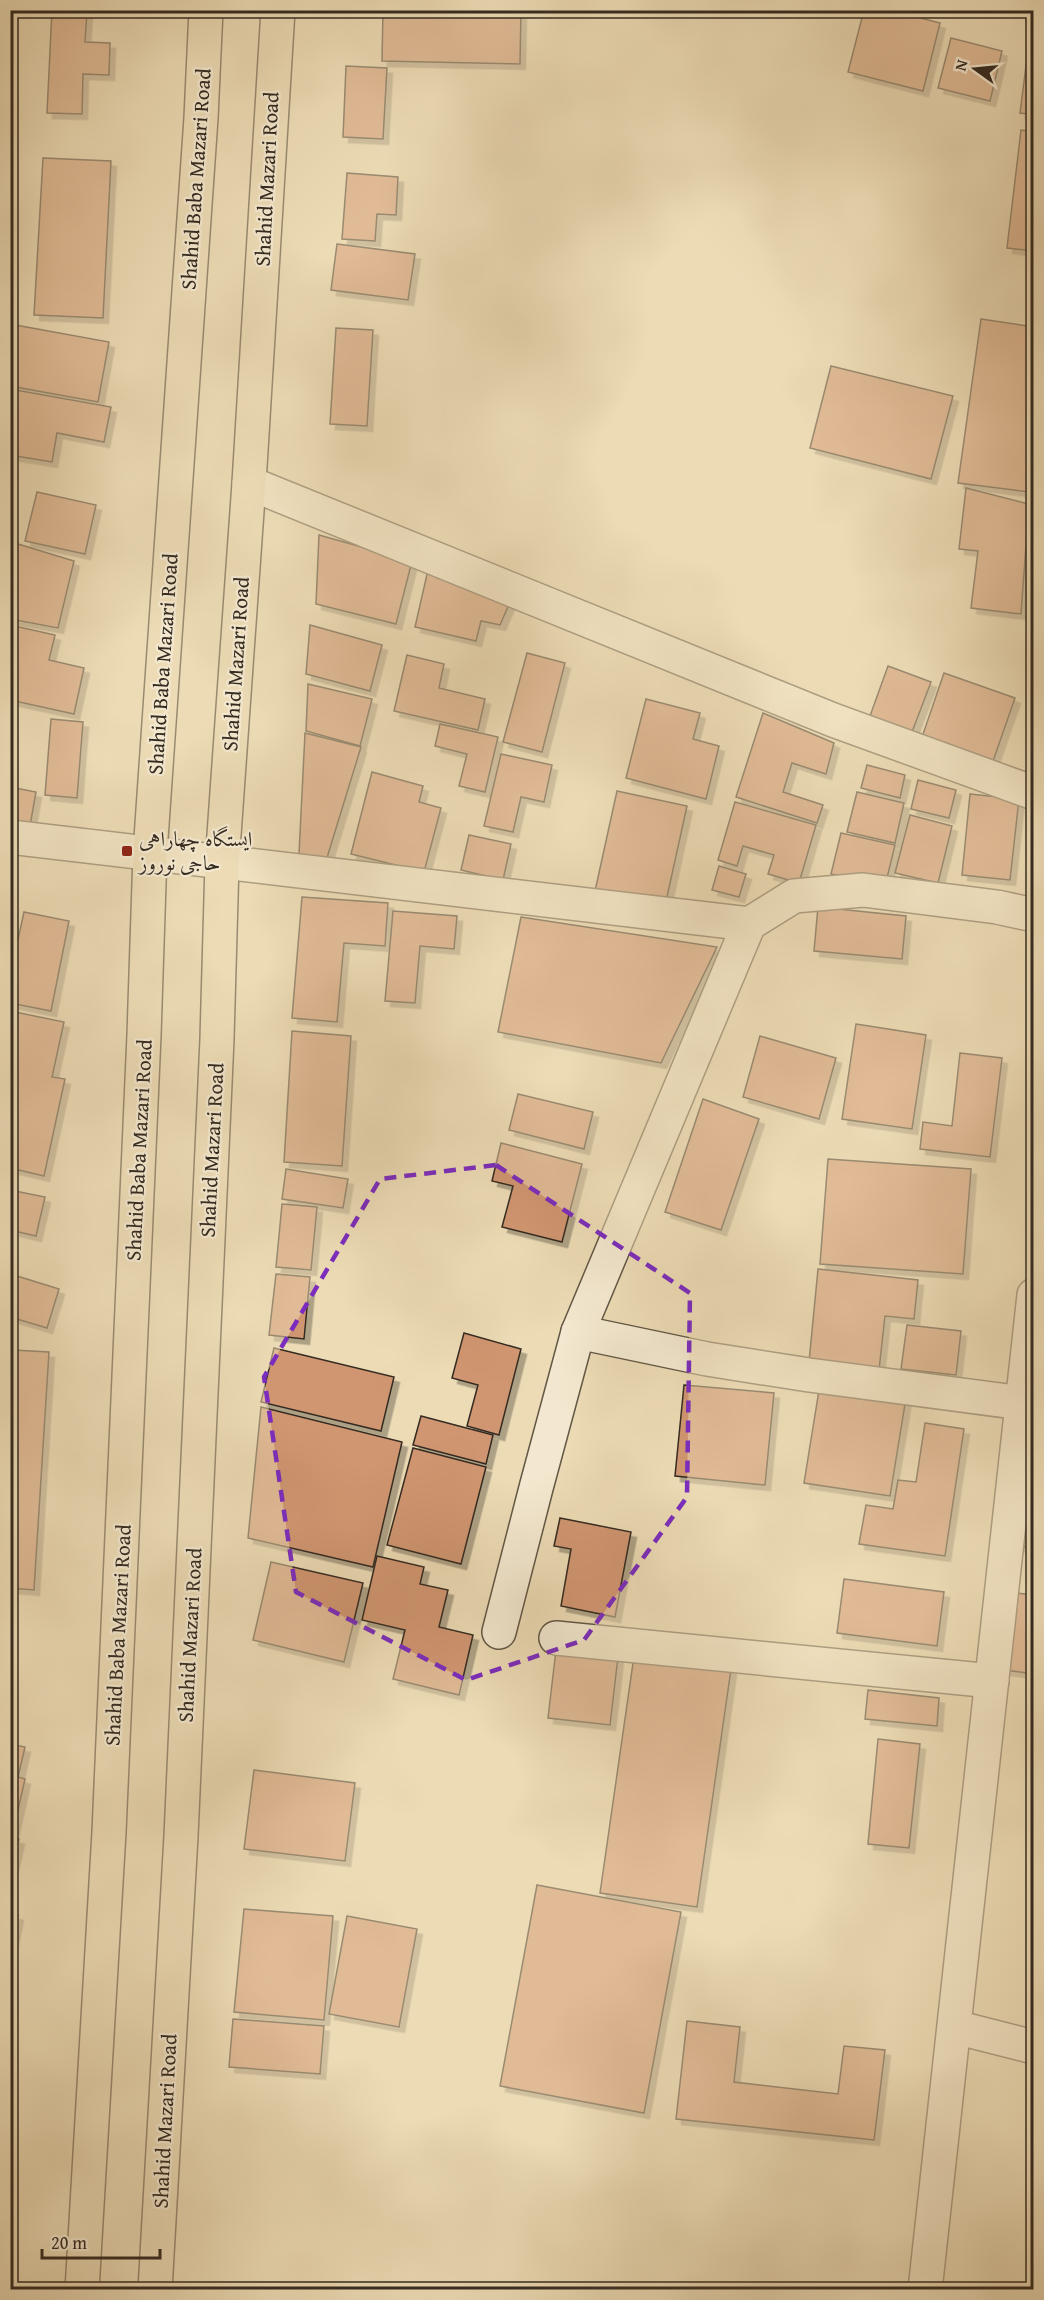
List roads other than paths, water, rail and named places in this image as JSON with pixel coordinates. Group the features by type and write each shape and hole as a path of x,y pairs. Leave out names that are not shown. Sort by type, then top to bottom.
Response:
{"main road":[{"name":"Shahid Baba Mazari Road","path":"82,2289 109,1832 150,854 207,10"},
{"name":"Shahid Mazari Road","path":"155,2289 182,1824 216,1051 222,863 249,483 278,10"}],"street":[{"path":"249,483 833,720 1034,793"},
{"path":"10,837 749,924"},
{"path":"500,1632 578,1332 749,924 794,896 863,890 997,907 1034,915"},
{"path":"925,2289 1034,1295"},
{"path":"578,1332 707,1359 786,1372 1022,1403"},
{"path":"556,1638 992,1681"},
{"path":"955,2027 1034,2047"}],"place":[{"name":"ایستگاه چهاراهی حاجی نوروز","path":"127,851"}]}
